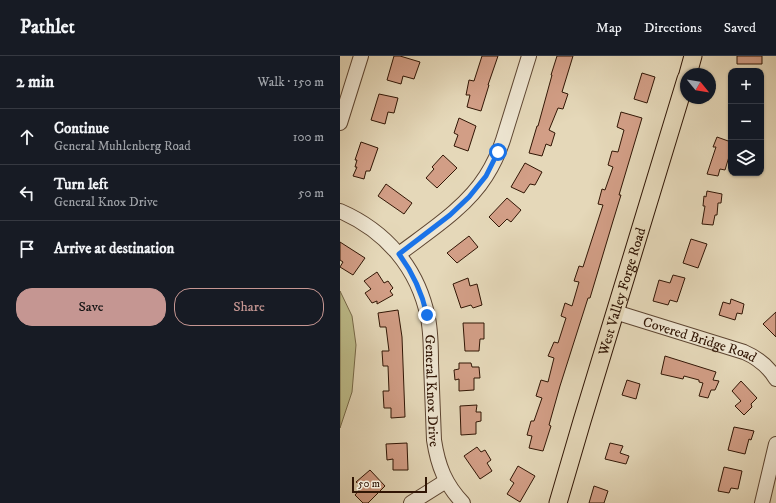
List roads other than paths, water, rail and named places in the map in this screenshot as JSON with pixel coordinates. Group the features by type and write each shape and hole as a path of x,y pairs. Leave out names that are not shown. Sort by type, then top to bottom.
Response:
{"main road":[{"path":"690,68 693,56"},
{"name":"West Valley Forge Road","path":"558,503 680,99"}],"street":[{"path":"340,123 361,56"},
{"path":"399,254 460,206 486,176 503,140 529,56"},
{"name":"General Knox Drive","path":"340,211 367,225 382,237 399,254 408,266 414,278 424,304 430,331 434,440 436,454 446,481 464,503"},
{"name":"Covered Bridge Road","path":"615,312 754,356 772,372 776,379"},
{"path":"762,503 776,444"},
{"path":"411,503 446,481"}]}
